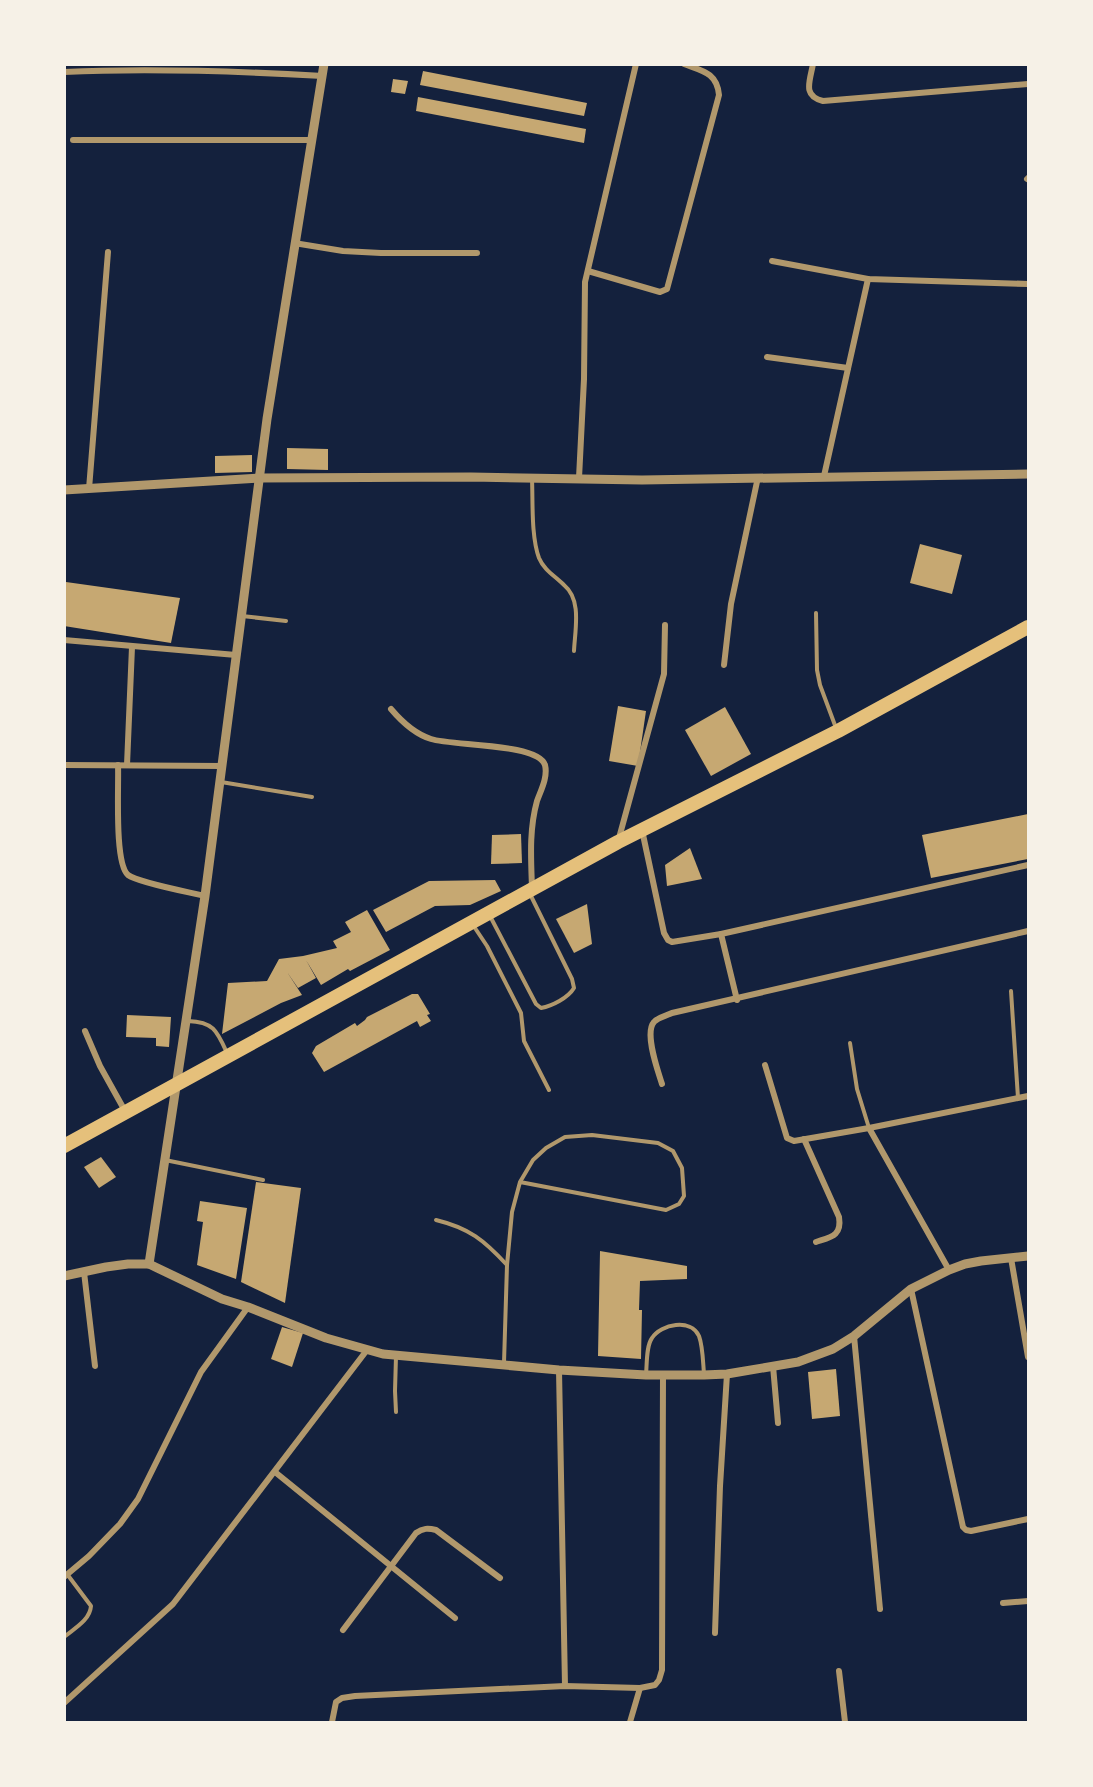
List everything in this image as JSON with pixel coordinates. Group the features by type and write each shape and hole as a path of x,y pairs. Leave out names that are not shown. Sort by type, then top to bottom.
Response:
{"highway":[{"path":"64,1146 530,889 838,731 1029,627"}],"street":[{"path":"149,1264 205,896 259,478 294,243 324,64"},
{"path":"579,478 584,379 585,282 636,64"},
{"path":"588,271 660,292 667,289 719,95 718,84 712,76 684,64"},
{"path":"813,64 808,90 814,99 822,101 1029,84"},
{"path":"64,72 129,69 221,70 322,76"},
{"path":"73,140 312,140"},
{"path":"294,243 343,251 477,253"},
{"path":"89,489 108,252"},
{"path":"772,261 868,279 1029,284"},
{"path":"824,476 868,279"},
{"path":"767,357 848,368"},
{"path":"64,490 259,478 642,480 1029,474"},
{"path":"724,665 731,604 759,477"},
{"path":"618,842 664,674 665,625"},
{"path":"64,640 236,655"},
{"path":"127,765 132,647"},
{"path":"391,709 405,725 431,739 516,750 538,756 544,764 545,777 533,816 530,889"},
{"path":"64,765 222,766"},
{"path":"118,765 119,851 123,866 129,875 139,879 205,896"},
{"path":"642,830 664,933 668,940 677,942 1029,865"},
{"path":"662,1084 650,1035 652,1024 657,1019 672,1013 1029,932"},
{"path":"721,934 737,1000"},
{"path":"85,1031 100,1066 125,1111"},
{"path":"765,1065 787,1138 794,1141 1029,1096"},
{"path":"869,1128 949,1270"},
{"path":"804,1139 840,1226 834,1236 816,1242"},
{"path":"64,1276 128,1264 149,1264 212,1294 326,1338 396,1356 559,1370 646,1375 704,1375 726,1374 798,1362 833,1349 854,1336 911,1290 949,1270 965,1264 1029,1256"},
{"path":"1011,1258 1029,1357"},
{"path":"84,1272 95,1366"},
{"path":"911,1290 963,1527 971,1531 1029,1519"},
{"path":"66,1576 120,1524 138,1499 201,1372 248,1307"},
{"path":"854,1336 880,1608"},
{"path":"64,1703 173,1604 368,1350"},
{"path":"773,1366 778,1424"},
{"path":"559,1370 565,1686"},
{"path":"715,1633 726,1374"},
{"path":"332,1722 336,1702 342,1698 565,1686 640,1688 655,1685 662,1670 663,1375"},
{"path":"275,1472 455,1618"},
{"path":"343,1630 416,1533 428,1528 441,1534 500,1578"},
{"path":"1003,1603 1029,1601"},
{"path":"839,1671 845,1722"},
{"path":"630,1722 640,1688"}],"lane":[{"path":"532,478 536,540 540,558 548,571 567,587 576,602 574,651"},
{"path":"816,613 818,677 838,731"},
{"path":"242,616 286,621"},
{"path":"220,782 312,797"},
{"path":"489,912 536,1004 541,1008 549,1007 572,993 574,988 572,979 530,889"},
{"path":"471,921 521,1013 524,1041 549,1090"},
{"path":"1011,991 1018,1098"},
{"path":"186,1020 202,1021 211,1025 229,1056"},
{"path":"850,1043 857,1089 869,1128"},
{"path":"504,1364 507,1266 512,1212 520,1182 533,1160 546,1148 565,1137 592,1135 658,1143 673,1151 681,1168 684,1196 680,1204 666,1210 520,1182"},
{"path":"165,1160 264,1180"},
{"path":"436,1220 451,1223 482,1239 507,1266"},
{"path":"646,1375 650,1339 661,1328 683,1324 693,1328 699,1337 704,1375"},
{"path":"396,1356 394,1391 396,1412"},
{"path":"64,1636 87,1618 91,1606 66,1576"}],"building":[{"path":"423,71 587,103 584,116 420,85"},
{"path":"393,79 408,81 405,94 391,92"},
{"path":"418,97 586,129 584,143 416,111"},
{"path":"287,448 328,449 328,470 287,469"},
{"path":"252,455 252,472 215,473 215,456"},
{"path":"920,544 962,555 952,594 910,583"},
{"path":"66,582 180,598 171,643 64,626"},
{"path":"618,706 646,711 638,766 609,761"},
{"path":"725,707 751,754 711,776 685,730"},
{"path":"1028,814 1028,859 931,878 922,835"},
{"path":"521,834 522,863 491,864 492,835"},
{"path":"690,848 702,879 667,886 665,865"},
{"path":"495,880 501,891 470,905 435,906 386,932 373,910 429,881"},
{"path":"587,904 592,944 574,953 556,919"},
{"path":"367,910 390,950 350,971 348,969 321,985 306,960 316,978 298,988 287,972 302,995 281,1003 222,1034 228,983 267,981 279,959 337,948 333,941 351,932 345,922"},
{"path":"412,994 418,994 430,1014 427,1015 431,1021 420,1027 417,1021 324,1072 312,1053 316,1046 355,1023 357,1026 367,1017"},
{"path":"127,1015 171,1017 169,1047 156,1046 156,1038 126,1037"},
{"path":"101,1157 116,1177 99,1188 84,1167"},
{"path":"256,1182 301,1188 285,1303 241,1282"},
{"path":"200,1201 247,1208 236,1279 197,1265 203,1222 197,1221"},
{"path":"600,1251 687,1266 687,1279 640,1281 641,1359 598,1356"},
{"path":"282,1327 303,1333 292,1367 271,1359"},
{"path":"836,1369 840,1416 812,1419 808,1372"}]}
